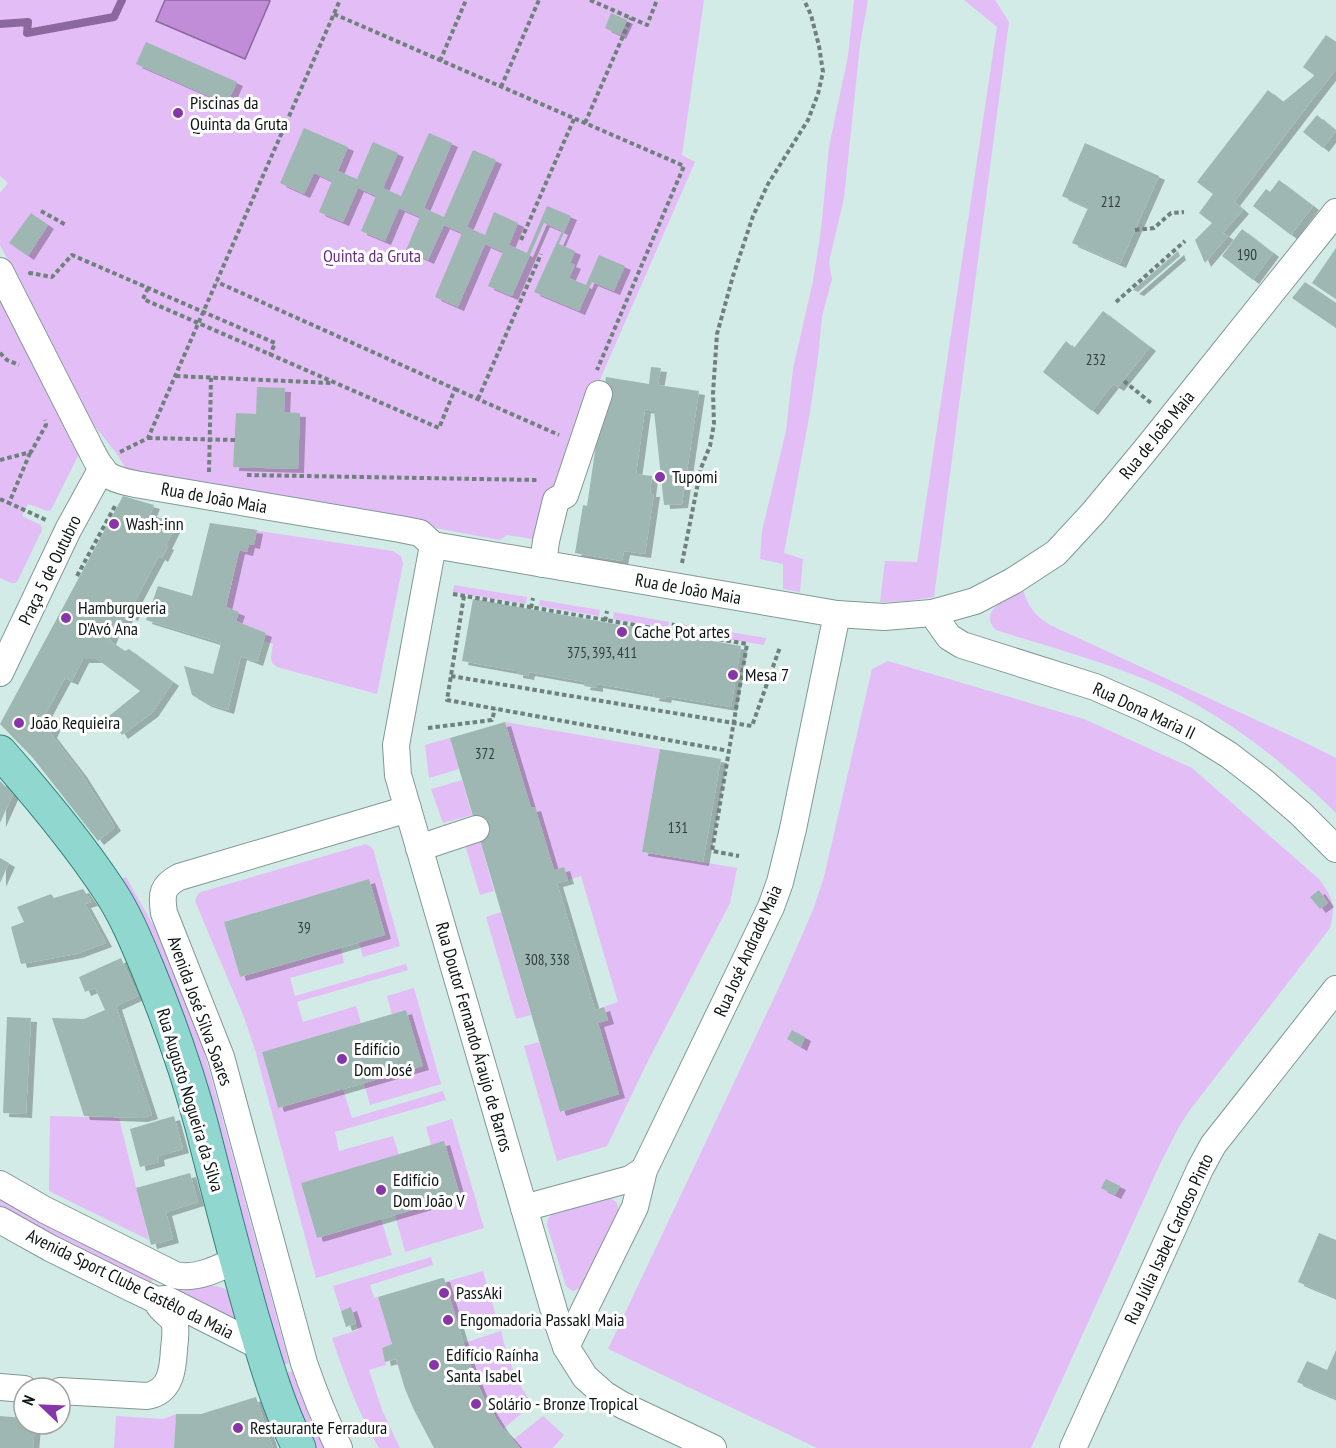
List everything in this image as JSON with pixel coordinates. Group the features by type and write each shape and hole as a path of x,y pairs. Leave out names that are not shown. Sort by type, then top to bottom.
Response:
{"main road":[{"name":"Rua Augusto Nogueira da Silva","path":"0,752 44,801 93,867 124,916 138,946 177,1043 261,1347 290,1430 299,1448"}],"street":[{"name":"Rua de João Maia","path":"102,468 108,475 135,484 420,533 433,545 837,614 884,617 932,614 975,601 1013,581 1056,553 1094,513 1336,212"},
{"path":"0,271 74,418 102,468"},
{"path":"543,564 556,501 565,495 597,385"},
{"name":"Praça 5 de Outubro","path":"0,673 68,530 102,468"},
{"path":"564,542 571,505 565,495"},
{"name":"Rua Doutor Fernando Áraujo de Barros","path":"433,545 396,745 398,776 557,1321 566,1347 585,1377 604,1394 622,1405 713,1448"},
{"name":"Rua José Andrade Maia","path":"566,1347 635,1207 645,1170 764,925 780,882 793,830 837,614"},
{"name":"Rua Dona Maria II","path":"932,614 949,637 963,646 1095,687 1192,732 1264,782 1336,849"},
{"name":"Avenida José Silva Soares","path":"339,1448 324,1418 304,1363 220,1057 164,913 162,902 164,890 170,882 179,877 408,809"},
{"path":"419,848 476,829"},
{"name":"Rua Júlia Isabel Cardoso Pinto","path":"1073,1448 1192,1185 1209,1153 1229,1124 1336,989"},
{"path":"524,1208 630,1179 645,1170"},
{"name":"Avenida Sport Clube Castêlo da Maia","path":"0,1184 45,1210 175,1275 192,1277 236,1260"},
{"name":"Avenida Sport Clube Castêlo da Maia","path":"0,1220 50,1248 156,1299 166,1299 261,1347"},
{"path":"72,1392 147,1396 164,1388 172,1374 175,1323 156,1299"}],"path":[{"path":"148,438 340,0"},
{"path":"440,61 466,0"},
{"path":"501,87 539,0"},
{"path":"590,0 647,25 657,0"},
{"path":"680,587 686,535 701,468 710,446 714,424 717,334 733,276 753,216 768,184 808,120 823,72 811,15 804,0"},
{"path":"334,14 684,166 597,385"},
{"path":"585,123 631,18"},
{"path":"521,240 574,119"},
{"path":"41,211 66,225"},
{"path":"1135,230 1154,228 1170,213 1184,212"},
{"path":"1116,302 1185,241"},
{"path":"478,399 541,254"},
{"path":"36,283 30,273 52,277 72,255 275,343 270,355"},
{"path":"217,282 568,439"},
{"path":"148,288 143,299 439,428 455,389"},
{"path":"0,353 7,360 23,367"},
{"path":"176,376 334,383"},
{"path":"211,378 209,474 220,474"},
{"path":"1124,381 1170,418"},
{"path":"9,503 31,452 46,425 45,416"},
{"path":"122,450 148,438 234,440"},
{"path":"0,460 31,452"},
{"path":"242,475 537,480"},
{"path":"0,499 47,520"},
{"path":"73,584 117,502"},
{"path":"453,594 747,644 712,851 739,856"},
{"path":"464,596 447,700 729,751"},
{"path":"531,608 533,598"},
{"path":"605,621 607,611"},
{"path":"673,633 674,623"},
{"path":"451,676 752,726 780,647"},
{"path":"428,728 492,720 495,709"}],"green space":[{"name":"Quinta da Gruta","path":"0,0 704,0 682,155 695,162 544,508 539,540 507,535 500,540 127,471 117,454 93,424 0,245 0,193 8,183 0,176"},
{"path":"854,0 868,0 860,45 844,198 829,262 832,279 822,317 810,412 784,553 803,559 800,592 783,589 783,564 760,559 762,531 786,431 793,369 813,281 821,230 829,147 848,56"},
{"path":"964,0 995,0 1009,22 934,597 880,602 885,561 917,562 997,27"},
{"path":"0,291 79,454 51,510 47,511 28,504 22,516 41,525 42,530 15,583 0,578"},
{"path":"245,529 393,551 401,556 403,564 377,694 277,667 272,663 273,644 264,641 266,633 236,621 239,612 226,607"},
{"path":"454,585 527,597 526,604 453,592"},
{"path":"1023,590 1033,610 1050,625 1336,758 1336,813 1271,755 1224,721 1173,692 1110,666 996,630 991,623 992,611 1003,601"},
{"path":"540,600 600,610 599,616 539,606"},
{"path":"614,612 669,622 668,628 613,619"},
{"path":"681,624 766,638 764,645 680,631"},
{"path":"888,661 1084,719 1192,768 1319,879 1333,907 1330,928 1180,1125 1160,1164 1031,1448 817,1448 608,1349 782,981 813,910 824,877 872,669"},
{"path":"505,722 660,749 642,852 737,868 730,903 607,1146 557,1161 524,1046 539,1042 560,1112 619,1094 598,1023 608,1020 604,1007 618,1002 581,876 568,880 554,870 535,807 531,808"},
{"path":"450,738 459,769 429,778 425,745"},
{"path":"462,780 472,815 443,823 431,789"},
{"path":"480,840 494,891 480,895 465,845"},
{"path":"366,844 373,849 400,946 363,957 359,942 385,935 369,879 224,922 240,977 341,948 344,963 290,978 295,996 406,964 408,970 297,1002 303,1022 356,1006 361,1023 262,1052 278,1108 343,1089 352,1118 443,1091 446,1100 335,1132 339,1151 393,1136 399,1155 301,1183 317,1238 381,1219 392,1255 316,1278 256,1053 244,1017 195,901 201,892"},
{"path":"126,877 161,939 200,1037 289,1363 280,1366 118,880"},
{"path":"501,912 531,1015 516,1019 486,917"},
{"path":"414,988 441,1084 370,1105 364,1083 422,1066 406,1010 392,1014 387,996"},
{"path":"50,1116 119,1118 149,1240 49,1191"},
{"path":"452,1119 484,1228 405,1252 395,1215 460,1196 444,1142 431,1145 426,1127"},
{"path":"609,1197 617,1203 619,1213 580,1288 573,1291 566,1286 547,1225 548,1219 552,1214"},
{"path":"0,1198 154,1277 150,1285 0,1207"},
{"path":"431,1257 433,1265 370,1285 374,1298 378,1297 392,1344 382,1348 386,1365 369,1370 382,1410 400,1448 379,1448 358,1408 332,1338 358,1330 351,1308 341,1311 333,1286"},
{"path":"483,1271 496,1316 459,1328 445,1282"},
{"path":"165,1283 183,1289 213,1286 224,1288 229,1292 242,1329 161,1291"},
{"path":"501,1331 513,1369 533,1404 503,1429 480,1387 464,1343"},
{"path":"292,1371 324,1448 313,1448 283,1374"},
{"path":"176,1414 174,1448 114,1448 116,1416 163,1419"},
{"path":"543,1416 564,1435 553,1448 520,1448 513,1440"}],"shaded area":[{"path":"165,0 270,1 245,59 156,21"}],"building":[{"path":"611,13 627,20 620,35 605,28"},
{"path":"1326,35 1336,42 1336,69 1234,202 1243,210 1223,233 1228,236 1205,263 1195,240 1212,223 1199,213 1213,194 1197,182 1268,90 1283,102 1313,77 1314,75 1303,67"},
{"path":"146,42 237,82 227,104 136,64"},
{"path":"1317,115 1336,131 1323,148 1303,132"},
{"path":"304,128 348,147 338,171 357,179 373,142 398,153 383,188 401,196 429,133 452,143 424,208 444,217 473,150 496,160 467,227 485,235 494,212 518,223 509,245 527,253 547,206 571,216 559,244 575,251 570,263 575,265 569,278 586,285 599,255 625,266 614,291 592,282 579,311 534,292 562,231 544,223 512,296 488,286 503,252 485,244 458,307 435,297 462,233 444,225 428,260 406,250 420,217 399,208 385,241 361,231 376,196 358,188 343,222 319,212 332,181 314,173 304,194 280,183"},
{"path":"1085,143 1159,176 1120,264 1072,243 1088,208 1062,196"},
{"path":"1279,180 1313,206 1291,235 1253,206 1266,189 1270,192"},
{"path":"31,213 48,225 28,256 9,243"},
{"path":"1242,229 1273,253 1253,280 1222,256"},
{"path":"1336,248 1336,299 1312,283"},
{"path":"1178,251 1180,256 1138,292 1133,290"},
{"path":"1305,282 1336,303 1336,328 1292,298"},
{"path":"1103,311 1150,347 1118,387 1113,384 1092,411 1043,372 1066,341 1074,348"},
{"path":"651,367 661,368 658,385 699,391 682,504 664,505 654,411 645,409 636,474 652,476 650,493 654,493 645,554 624,551 622,561 575,553 583,505 587,506 606,377 649,384"},
{"path":"257,387 285,388 284,412 300,413 298,469 233,467 236,413 256,414"},
{"path":"123,496 154,505 150,515 177,523 162,558 159,556 134,603 137,604 132,617 128,615 120,631 114,630 110,641 125,651 129,649 173,682 152,713 122,735 109,716 140,691 97,659 83,659 72,681 65,678 45,715 57,721 51,734 81,773 115,827 98,841 33,758 0,724"},
{"path":"210,523 257,530 254,545 249,544 247,552 239,550 226,607 239,612 236,621 266,633 257,662 241,656 228,710 206,703 192,695 184,666 213,674 221,643 146,620 158,586 192,596"},
{"path":"473,599 741,646 731,707 666,696 665,699 653,697 654,694 597,684 597,688 584,686 585,682 529,672 528,676 517,674 517,671 462,661"},
{"path":"505,722 531,808 535,807 554,870 564,867 568,880 557,883 595,1010 604,1007 608,1020 598,1023 619,1094 560,1112 450,738"},
{"path":"660,749 721,759 703,862 642,852"},
{"path":"0,781 13,794 0,823"},
{"path":"0,858 9,863 0,883"},
{"path":"369,879 385,935 240,977 224,922"},
{"path":"83,889 92,902 85,904 106,943 76,954 21,964 11,927 24,922 17,907 51,894 54,898"},
{"path":"1319,890 1328,903 1320,909 1310,897"},
{"path":"121,958 138,996 116,1006 152,1115 142,1118 84,1116 52,1018 84,1019 105,1010 95,988 85,992 79,977"},
{"name":"Edifício Dom José","path":"406,1010 423,1066 278,1108 262,1052"},
{"path":"7,1017 31,1018 26,1114 3,1113"},
{"path":"792,1030 805,1037 801,1047 787,1039"},
{"path":"174,1116 183,1149 158,1156 159,1162 140,1167 130,1129"},
{"name":"Edifício Dom João V","path":"444,1141 460,1196 317,1238 301,1183"},
{"path":"190,1173 198,1202 166,1212 173,1239 151,1245 136,1188"},
{"path":"1106,1179 1120,1186 1115,1195 1101,1188"},
{"path":"1319,1233 1336,1240 1336,1298 1298,1282"},
{"name":"Edifício Raínha Santa Isabel","path":"444,1278 471,1368 484,1399 503,1429 520,1448 434,1448 405,1389 396,1359 385,1362 382,1348 392,1344 378,1297"},
{"path":"351,1307 356,1323 346,1327 341,1311"},
{"path":"1336,1350 1336,1399 1297,1382 1307,1361 1327,1370"},
{"path":"256,1397 273,1448 174,1448 176,1414 201,1414"},
{"path":"0,1416 12,1417 12,1436 34,1436 33,1448 0,1448"}],"waterway":[{"path":"0,24 28,22 27,33 114,17 122,0"}],"place":[{"name":"Piscinas da Quinta da Gruta","path":"178,113"},
{"name":"Tupomi","path":"660,477"},
{"name":"Wash-inn","path":"114,524"},
{"name":"Hamburgueria D'Avó Ana","path":"66,618"},
{"name":"Cache Pot artes","path":"622,632"},
{"name":"Mesa 7","path":"733,675"},
{"name":"João Requieira","path":"19,723"},
{"name":"Edifício Dom José","path":"342,1059"},
{"name":"Edifício Dom João V","path":"381,1190"},
{"name":"PassAki","path":"444,1293"},
{"name":"Engomadoria PassakI Maia","path":"448,1320"},
{"name":"Edifício Raínha Santa Isabel","path":"434,1365"},
{"name":"Solário - Bronze Tropical","path":"476,1404"},
{"name":"Restaurante Ferradura","path":"238,1428"}]}
